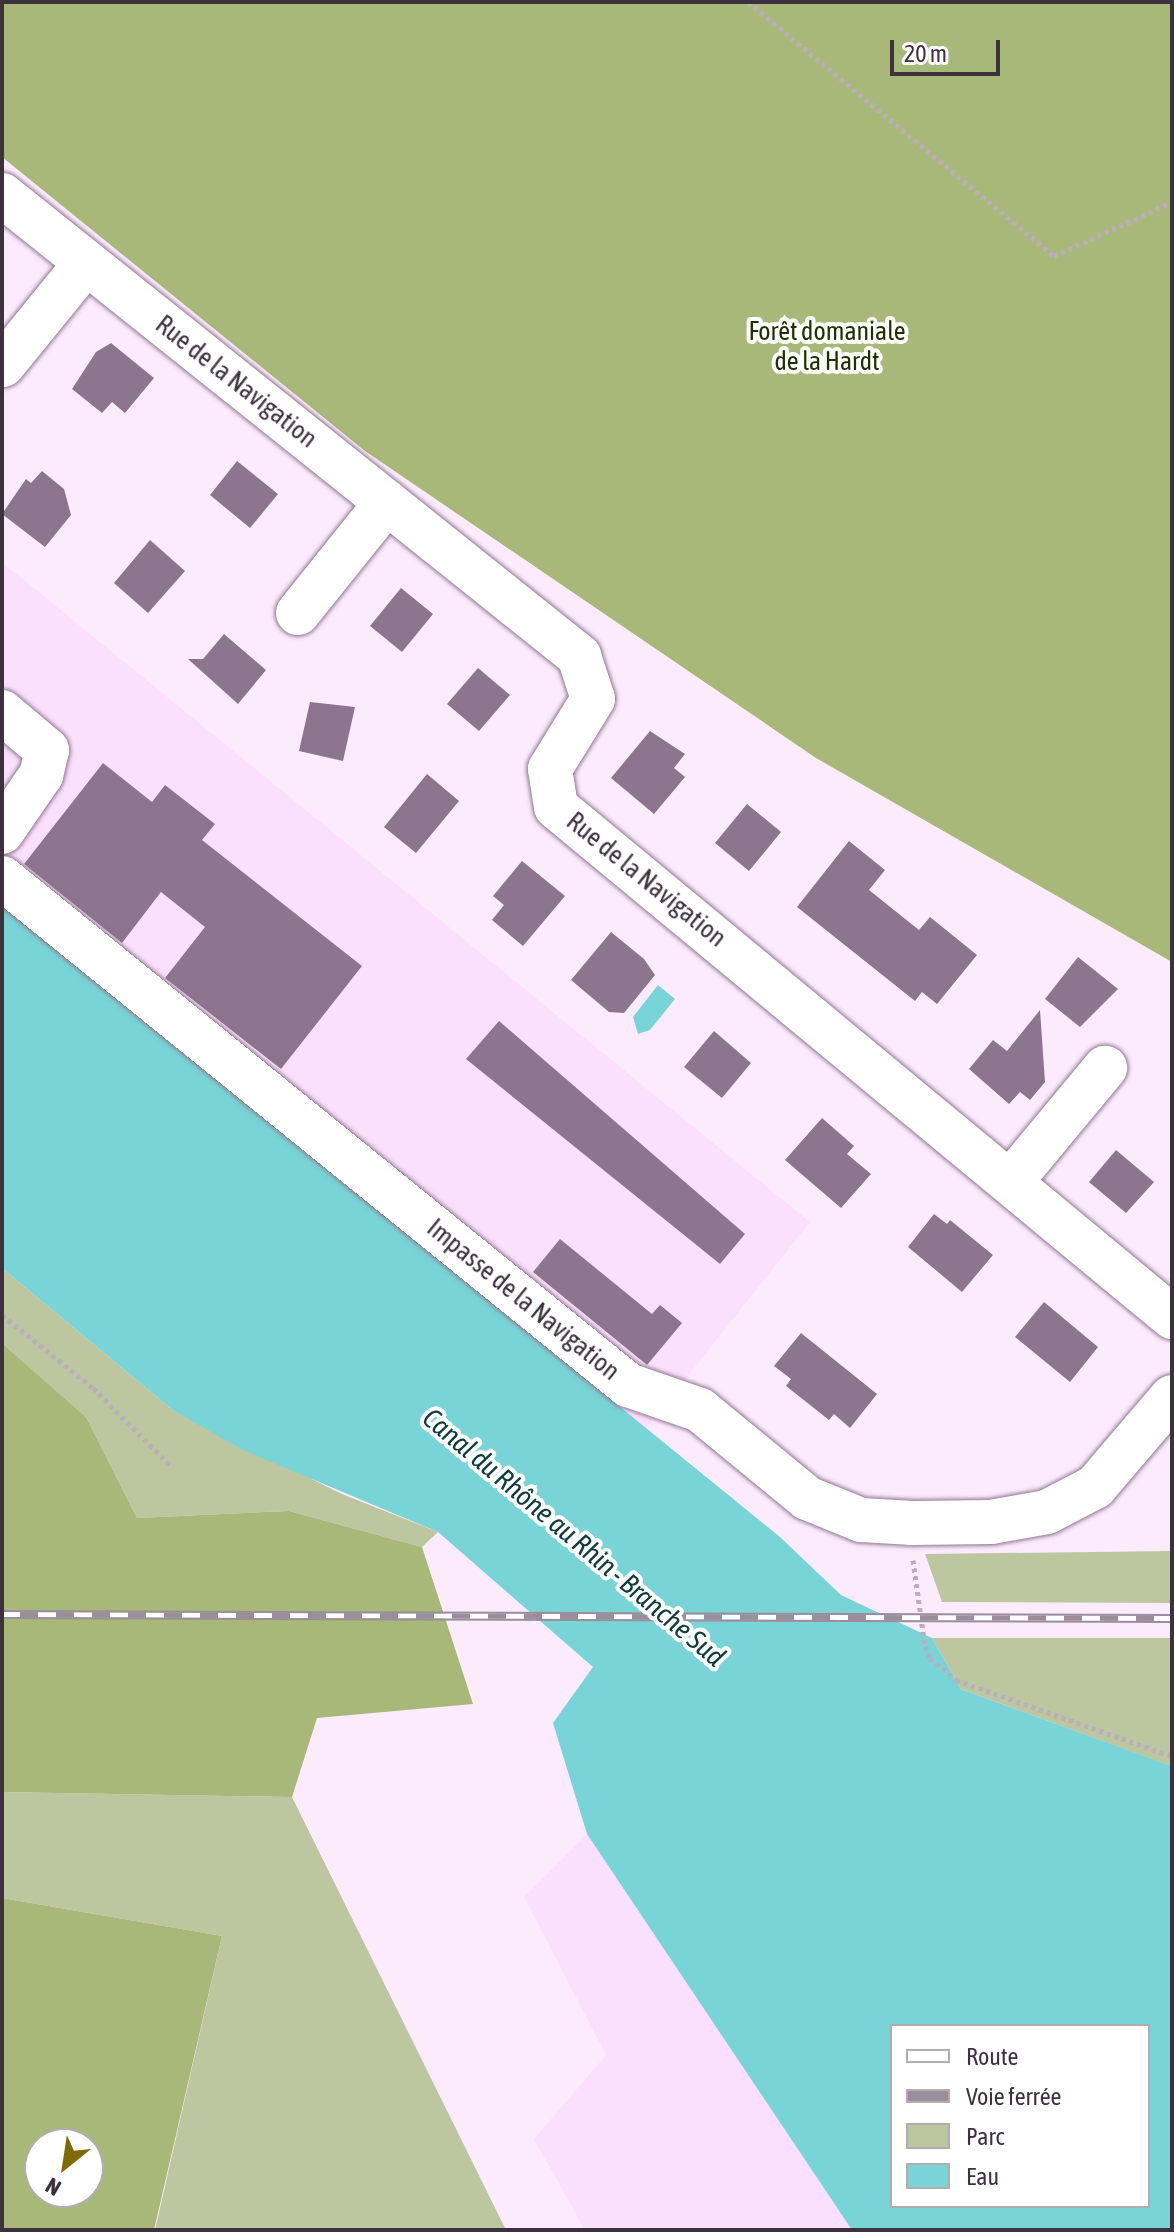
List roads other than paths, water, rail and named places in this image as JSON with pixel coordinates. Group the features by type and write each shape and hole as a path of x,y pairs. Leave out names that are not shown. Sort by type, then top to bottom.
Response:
{"street":[{"name":"Rue de la Navigation","path":"2,195 579,656 593,699 550,769 556,807 1012,1180 1172,1317"},
{"path":"3,365 86,263"},
{"path":"298,613 387,502"},
{"path":"2,712 47,750 41,775 2,832"},
{"name":"Impasse de la Navigation","path":"2,878 628,1385 700,1410 807,1498 861,1520 991,1522 1047,1512 1095,1487 1172,1397"},
{"path":"1012,1180 1105,1068"}],"water":[{"name":"Canal du Rhône au Rhin - Branche Sud","path":"2,904 780,1537 841,1595 932,1638 961,1689 1171,1766 1172,2230 852,2230 587,1834 553,1723 593,1667 438,1532 243,1450 174,1411 2,1268"},
{"path":"658,985 675,999 650,1030 638,1034 633,1017"}],"railway":[{"path":"2,1614 1172,1618"}],"park label":[{"name":"Forêt domaniale de la Hardt","path":"827,347"}]}
